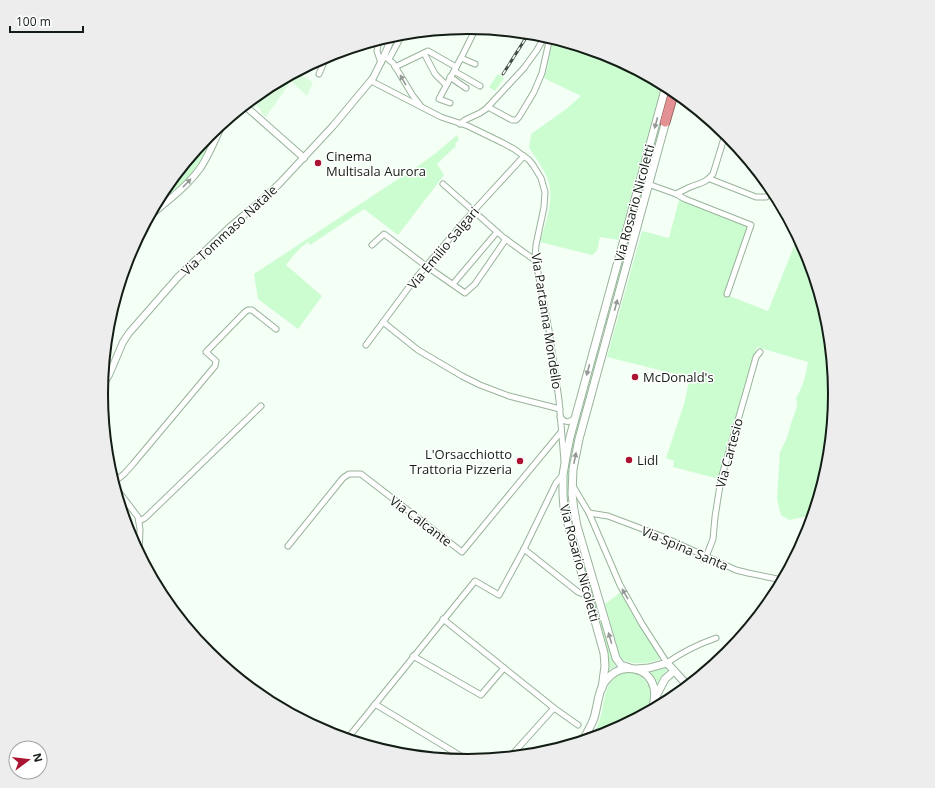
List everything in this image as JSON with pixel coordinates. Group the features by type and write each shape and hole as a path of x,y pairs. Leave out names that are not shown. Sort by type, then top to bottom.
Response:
{"highway":[{"path":"665,122 673,98"}],"main road":[{"name":"Via Rosario Nicoletti","path":"602,688 605,666 604,653 567,519 563,495 563,475 575,418 664,93"},
{"name":"Via Rosario Nicoletti","path":"655,700 655,689 651,680 633,668 621,665 614,654 575,518 572,501 572,484 576,449 665,122"},
{"path":"602,321 601,326 602,330 604,331 607,330 611,323"},
{"path":"595,345 598,342 602,343 603,350"},
{"path":"587,734 593,720 602,688 605,681 611,674 619,670 649,668 667,663 684,682"},
{"path":"655,700 663,683 674,671"}],"street":[{"path":"450,103 438,99 473,34"},
{"path":"398,41 387,58 395,67 420,106"},
{"name":"Via Tommaso Natale","path":"108,376 122,342 134,327 178,277 230,227 264,198 304,158 333,126 371,81 381,62 387,58 391,42"},
{"path":"468,126 471,119 488,107 524,68 542,42"},
{"path":"488,107 512,120 516,120 519,117 532,96 542,73 549,43"},
{"path":"378,45 377,50 381,62"},
{"path":"395,67 428,51 480,86"},
{"path":"424,53 435,74 446,85"},
{"path":"460,58 475,64"},
{"path":"319,74 324,64"},
{"path":"450,77 466,88"},
{"name":"Via Partanna Mondello","path":"371,81 441,117 468,126 503,142 524,156 534,165 538,172 544,185 545,192 544,207 536,245 536,261 549,330 560,409 564,466"},
{"path":"248,108 304,158"},
{"path":"460,124 465,120 474,117"},
{"path":"160,207 194,177 207,156 216,137"},
{"path":"676,194 710,179 713,174 723,140"},
{"name":"Via Emilio Salgari","path":"366,345 415,279 524,156"},
{"path":"710,179 756,197 766,197"},
{"path":"443,184 497,232 536,261"},
{"path":"648,184 751,225 727,294"},
{"path":"453,284 497,232"},
{"path":"372,245 384,234 465,293 475,284 506,239"},
{"path":"118,479 133,464 215,366 216,362 206,352 248,310 255,311 276,329"},
{"path":"383,322 418,350 480,385 509,396 560,409"},
{"name":"Via Cartesio","path":"706,557 713,539 721,479 756,357 760,352"},
{"path":"139,521 145,518 261,406"},
{"path":"560,417 567,422 571,422 575,418"},
{"name":"Via Calcante","path":"288,546 343,478 349,474 361,474 462,552 561,432"},
{"path":"351,734 475,581 499,595 553,489 563,475"},
{"path":"572,484 589,513 620,586 667,663 688,650 716,638"},
{"path":"123,498 139,521 140,541"},
{"name":"Via Spina Santa","path":"589,513 608,516 661,536 736,570 776,579"},
{"path":"524,548 578,592 587,594"},
{"path":"443,619 554,708 578,725"},
{"path":"413,656 481,694 504,668"},
{"path":"375,704 457,754"},
{"path":"516,751 554,708"}],"shaded area":[{"path":"552,44 605,61 648,82 660,90 619,240 600,237 597,250 592,255 540,242 550,204 550,188 548,180 540,164 529,148 531,134 565,110 581,96 544,78"},
{"path":"303,74 302,76 313,82 307,96 291,81 266,117 261,113 261,110 256,105 255,107 252,105 267,95"},
{"path":"498,74 504,78 495,91 489,87"},
{"path":"666,94 669,96 606,328 604,328"},
{"path":"457,135 459,139 455,144 456,146 437,164 444,175 398,235 364,209 310,245 308,242 293,256 286,265 322,296 298,329 258,299 254,274 421,164"},
{"path":"208,144 193,172 166,197 182,175"},
{"path":"679,200 748,226 724,294 768,311 795,245 808,278 821,324 827,370 828,394 827,418 821,464 805,517 789,520 781,515 777,499 780,452 787,438 797,407 796,398 804,381 808,362 757,347 719,479 673,467 674,461 666,458 684,404 690,378 607,357 642,231 669,238"},
{"path":"600,345 601,346 572,452 569,488 574,524 616,666 609,670 607,652 570,520 567,486 567,469 570,451"},
{"path":"621,592 660,659 651,662 634,663 628,662 620,657 605,604"},
{"path":"665,666 667,670 658,683 649,671"},
{"path":"626,672 631,672 644,679 650,692 648,705 627,717 595,731 603,708 607,689 610,683 619,675"}],"railway":[{"path":"503,74 525,39"}],"place":[{"name":"Cinema Multisala Aurora","path":"318,163"},
{"name":"McDonald's","path":"635,377"},
{"name":"Lidl","path":"629,460"},
{"name":"L'Orsacchiotto Trattoria Pizzeria","path":"520,461"}]}
